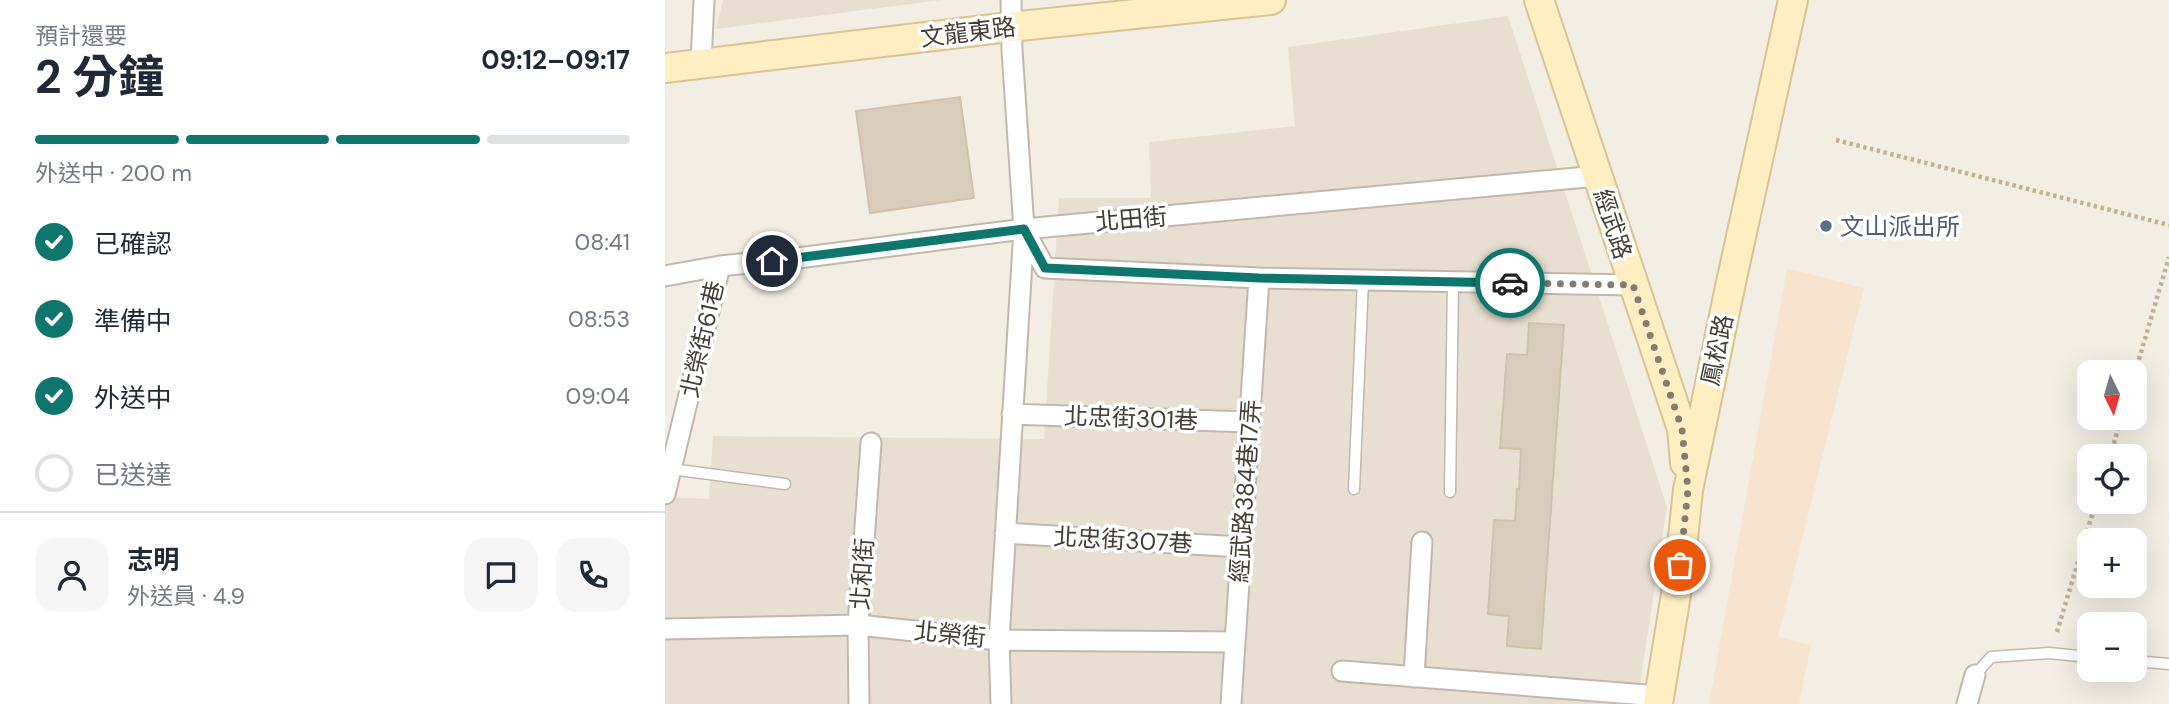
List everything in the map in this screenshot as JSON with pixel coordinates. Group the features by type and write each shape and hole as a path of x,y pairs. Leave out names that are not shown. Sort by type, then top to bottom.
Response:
{"street":[{"path":"701,63 704,0"},
{"name":"文龍東路","path":"665,68 1010,13 1271,0"},
{"name":"經武路","path":"1539,0 1682,429 1688,490"},
{"name":"鳳松路","path":"1658,700 1679,576 1688,490 1793,0"},
{"path":"1001,704 999,640 1024,229 1010,13"},
{"name":"北田街","path":"665,276 720,266 1024,229 1598,176"},
{"path":"1024,229 1045,268 1259,278 1633,285"},
{"name":"北榮街61巷","path":"665,494 720,266"},
{"name":"經武路384巷17弄","path":"1231,704 1259,278"},
{"name":"北忠街301巷","path":"1012,414 1249,422"},
{"name":"北和街","path":"859,704 858,625 871,443"},
{"name":"北忠街307巷","path":"1005,534 1241,547"},
{"path":"1414,677 1422,541"},
{"name":"北榮街","path":"665,629 858,625 999,640 1235,642"},
{"path":"1342,671 1658,700"},
{"path":"1967,704 1975,674"}],"lane":[{"path":"1353,489 1363,280"},
{"path":"1450,492 1454,281"},
{"path":"671,469 785,484"},
{"path":"1975,674 1991,657 2049,653 2077,656"},
{"path":"2147,662 2169,664"}],"path":[{"path":"1836,140 2169,225"},
{"path":"2138,360 2169,257"},
{"path":"2057,632 2092,514"}],"shaded area":[{"path":"723,0 942,0 716,29"},
{"path":"1508,16 1667,507 1637,704 665,704 665,497 709,499 713,436 1044,439 1059,198 1151,198 1149,142 1295,126 1288,47"},
{"path":"1787,268 1864,288 1778,637 1811,645 1799,704 1709,704"}],"building":[{"path":"960,97 974,198 870,213 856,111"},
{"path":"1529,323 1564,325 1541,649 1507,646 1509,616 1488,614 1494,520 1515,521 1519,489 1521,449 1500,448 1507,354 1527,355"}],"way so far":[{"path":"1510,283 1633,285 1682,429 1688,490 1680,565"}],"place":[{"name":"文山派出所","path":"1826,226"}],"route":[{"path":"772,261 1024,229 1045,268 1259,278 1510,283"}]}
